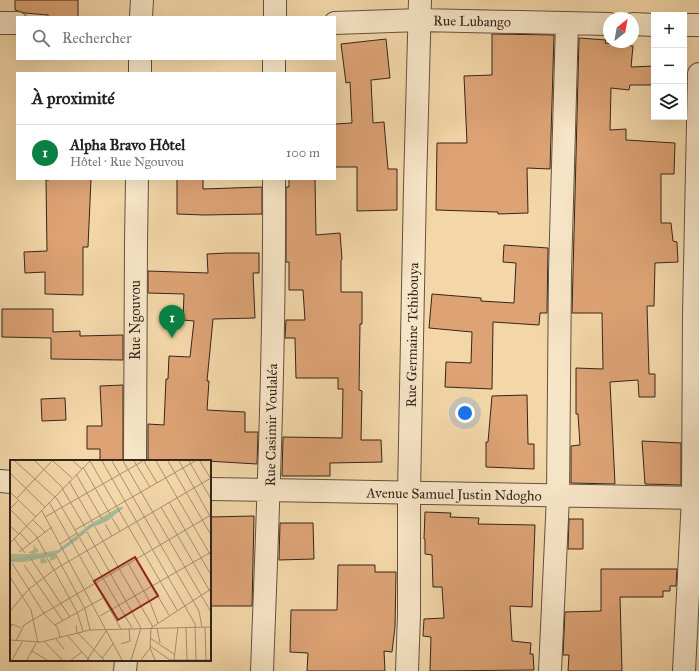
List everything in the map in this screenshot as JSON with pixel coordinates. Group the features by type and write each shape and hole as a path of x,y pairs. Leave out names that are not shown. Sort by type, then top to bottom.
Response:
{"street":[{"path":"141,16 142,0"},
{"path":"275,0 275,16"},
{"name":"Rue Lubango","path":"336,23 420,10 567,23 603,24"},
{"name":"Rue Germaine Tchibouya","path":"407,671 415,186 420,10"},
{"path":"0,23 16,23"},
{"path":"550,671 558,496 560,272 567,23"},
{"path":"639,24 651,24"},
{"path":"687,25 699,25"},
{"path":"140,60 140,72"},
{"path":"274,60 274,72"},
{"path":"684,671 696,498 694,315 699,74"},
{"name":"Rue Ngouvou","path":"135,460 137,180"},
{"name":"Rue Casimir Voulaléa","path":"262,671 269,490 274,268 274,180"},
{"path":"0,481 10,482"},
{"name":"Avenue Samuel Justin Ndogho","path":"211,489 696,498"},
{"path":"125,671 126,661"}],"building":[{"path":"15,0 78,0 78,16 48,16 15,10"},
{"path":"492,34 554,35 550,169 527,168 528,213 498,214 498,212 436,210 437,143 467,143 464,76 492,75"},
{"path":"579,38 603,40 603,48 633,48 631,67 651,66 651,85 630,85 629,90 611,88 610,130 626,129 626,140 675,143 674,174 661,174 661,223 671,223 673,241 677,242 678,262 655,263 654,306 647,306 649,374 655,374 655,397 639,397 638,380 610,382 615,484 571,483 571,446 580,445 578,414 576,414 576,368 603,369 602,313 572,313"},
{"path":"386,39 390,78 371,80 373,123 384,122 388,169 397,169 397,210 357,211 357,167 336,167 336,124 352,123 350,82 346,83 341,44"},
{"path":"46,180 91,180 88,247 83,247 83,295 45,294 45,272 25,273 24,252 47,251"},
{"path":"177,180 203,180 203,189 262,187 262,214 177,214"},
{"path":"289,180 315,180 316,235 340,233 342,259 341,292 362,292 359,390 362,391 361,440 381,440 382,462 330,463 330,476 282,476 283,437 342,438 343,389 338,389 338,378 296,378 295,338 285,338 286,320 305,320 303,290 289,290 289,262 286,262 286,187 289,187"},
{"path":"504,245 548,248 547,313 540,313 539,325 493,322 492,389 445,387 446,362 471,363 472,332 429,328 432,294 481,298 481,301 514,303 516,263 503,262"},
{"path":"259,253 259,273 253,273 255,318 213,319 207,381 209,381 207,410 245,412 245,432 258,432 257,464 211,461 211,460 148,460 148,424 164,425 166,379 168,379 169,356 190,357 194,321 183,320 184,294 148,293 148,271 208,273 207,254"},
{"path":"2,309 53,309 53,332 80,331 80,336 123,335 123,360 51,359 51,338 2,337"},
{"path":"123,385 123,460 100,460 100,449 87,449 87,426 102,426 100,386"},
{"path":"527,395 528,444 534,444 534,469 486,467 486,442 488,442 492,396"},
{"path":"65,398 66,420 42,421 41,399"},
{"path":"642,441 681,443 681,485 645,484"},
{"path":"425,512 451,513 450,517 479,518 478,524 535,525 532,607 510,606 512,641 531,643 530,654 533,654 534,670 430,671 431,637 423,636 424,619 444,618 442,587 433,587 432,555 425,554"},
{"path":"254,516 252,606 211,606 211,517"},
{"path":"569,519 583,519 583,549 568,549"},
{"path":"280,523 313,523 314,559 279,560"},
{"path":"338,565 375,565 375,572 396,572 395,627 392,652 384,651 385,671 307,671 308,653 290,652 291,610 337,610"},
{"path":"601,569 677,569 676,586 670,586 670,591 663,591 663,597 620,597 622,671 568,671 569,655 563,655 565,612 601,611"}],"place":[{"name":"Alpha Bravo Hôtel","path":"172,338"}]}
